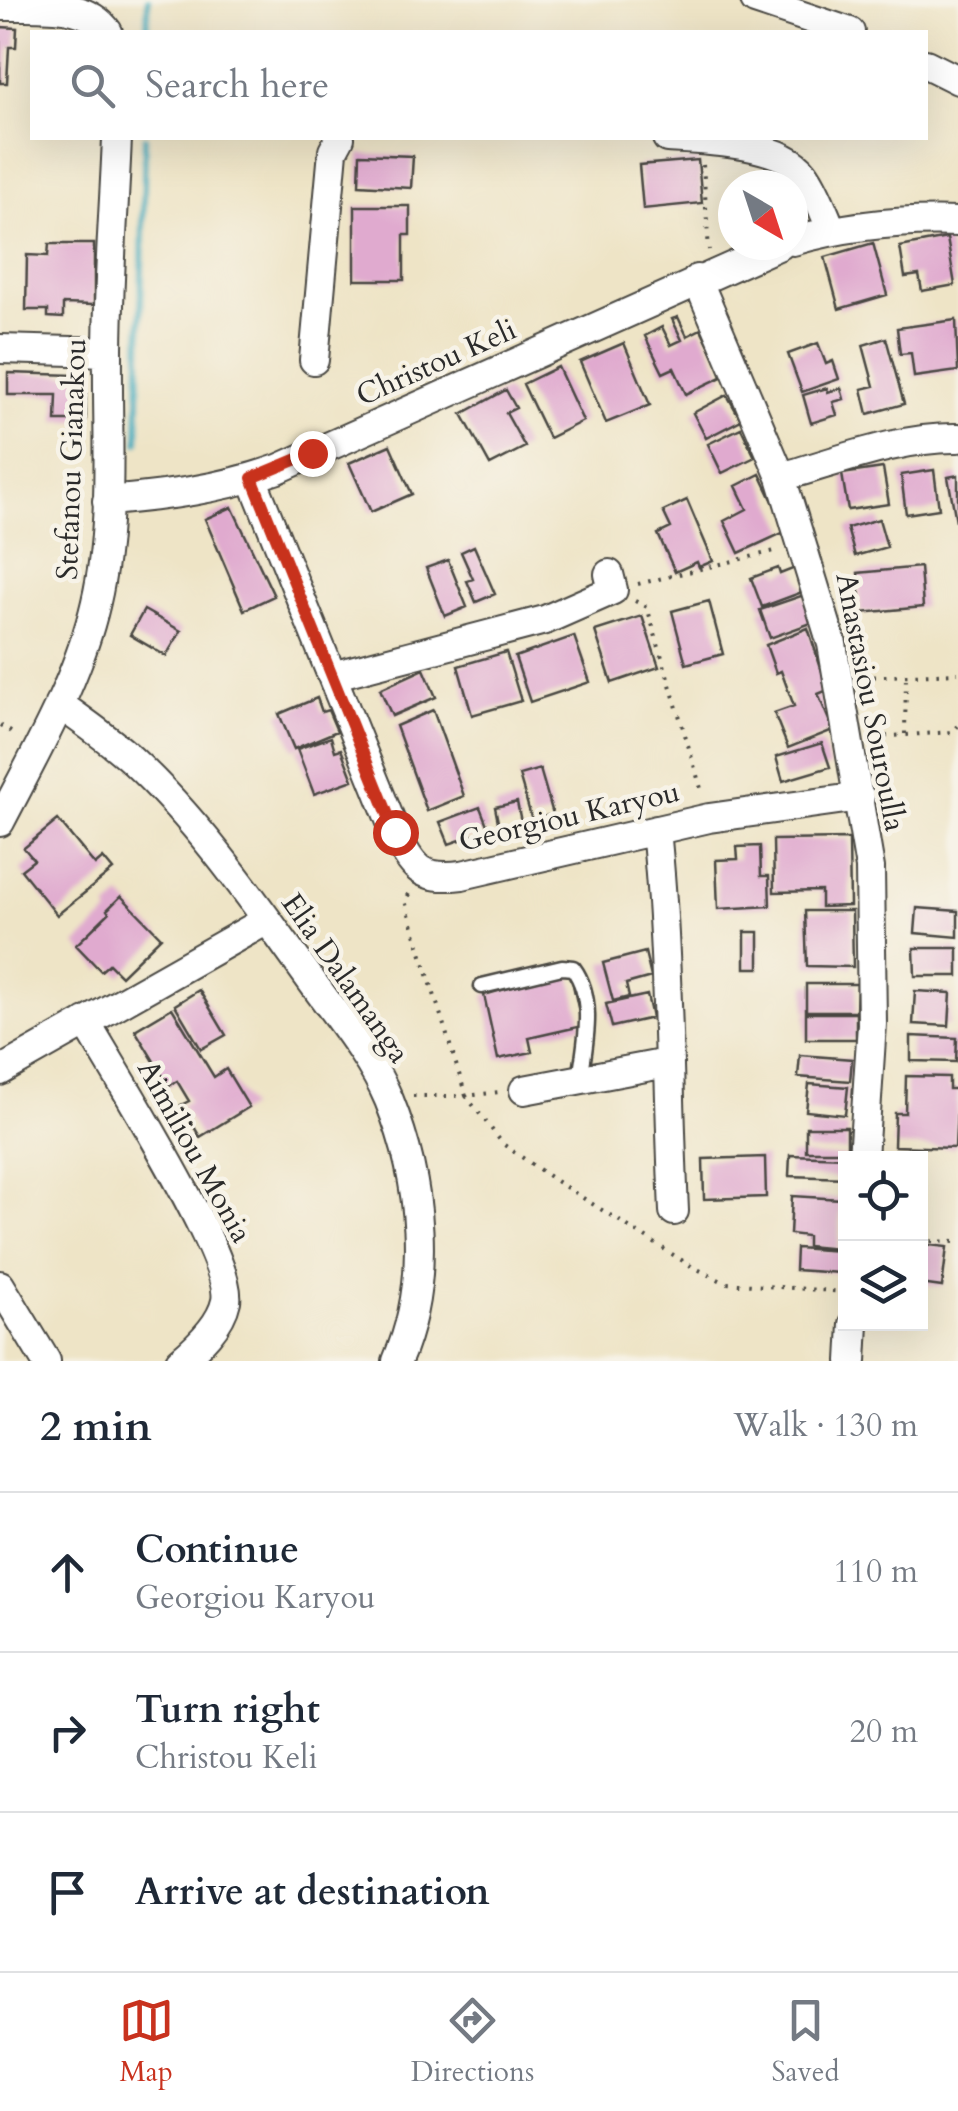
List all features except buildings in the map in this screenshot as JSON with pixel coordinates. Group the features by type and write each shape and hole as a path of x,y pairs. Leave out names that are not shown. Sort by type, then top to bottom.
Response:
{"street":[{"path":"754,0 844,30"},
{"path":"0,6 77,11 98,19 106,30"},
{"path":"928,65 958,80"},
{"name":"Stefanou Gianakou","path":"0,822 59,704 93,614 102,573 117,140"},
{"path":"314,360 333,151 339,140"},
{"path":"701,140 741,143 790,162 804,172 832,231"},
{"path":"808,237 907,220 958,222"},
{"name":"Christou Keli","path":"107,501 187,494 252,478 743,260"},
{"name":"Anastasiou Souroulla","path":"704,276 781,478 839,678 870,868 872,1024 864,1151"},
{"path":"0,349 108,352"},
{"path":"781,478 904,442 958,438"},
{"name":"Georgiou Karyou","path":"252,478 395,832 412,864 423,874 443,878 462,875 710,818 860,797"},
{"path":"332,676 545,620 611,582"},
{"name":"Elia Dalamanga","path":"59,704 132,760 167,796 267,920 342,1022 388,1097 408,1152 420,1229 416,1288 397,1361"},
{"path":"656,830 666,927 674,1211"},
{"path":"0,1071 267,920"},
{"name":"Aimiliou Monia","path":"86,1022 203,1227 227,1282 227,1298 216,1323 180,1361"},
{"path":"524,1090 667,1063"},
{"path":"0,1285 46,1361"},
{"path":"852,1361 854,1331"}],"lane":[{"path":"482,986 562,967 573,968 580,978 588,1024 580,1079"}],"path":[{"path":"701,140 704,276"},
{"path":"611,582 803,545"},
{"path":"611,582 647,608 710,818"},
{"path":"839,678 958,673"},
{"path":"905,735 906,674"},
{"path":"850,738 953,732 958,726"},
{"path":"423,874 405,900 466,1096 503,1144 691,1266 726,1284 838,1291"},
{"path":"388,1097 466,1096 524,1090"},
{"path":"928,1241 958,1242"}],"waterway":[{"path":"147,30 148,0"},
{"path":"138,442 145,140"}],"route":[{"path":"312,453 252,478 395,832"}]}
